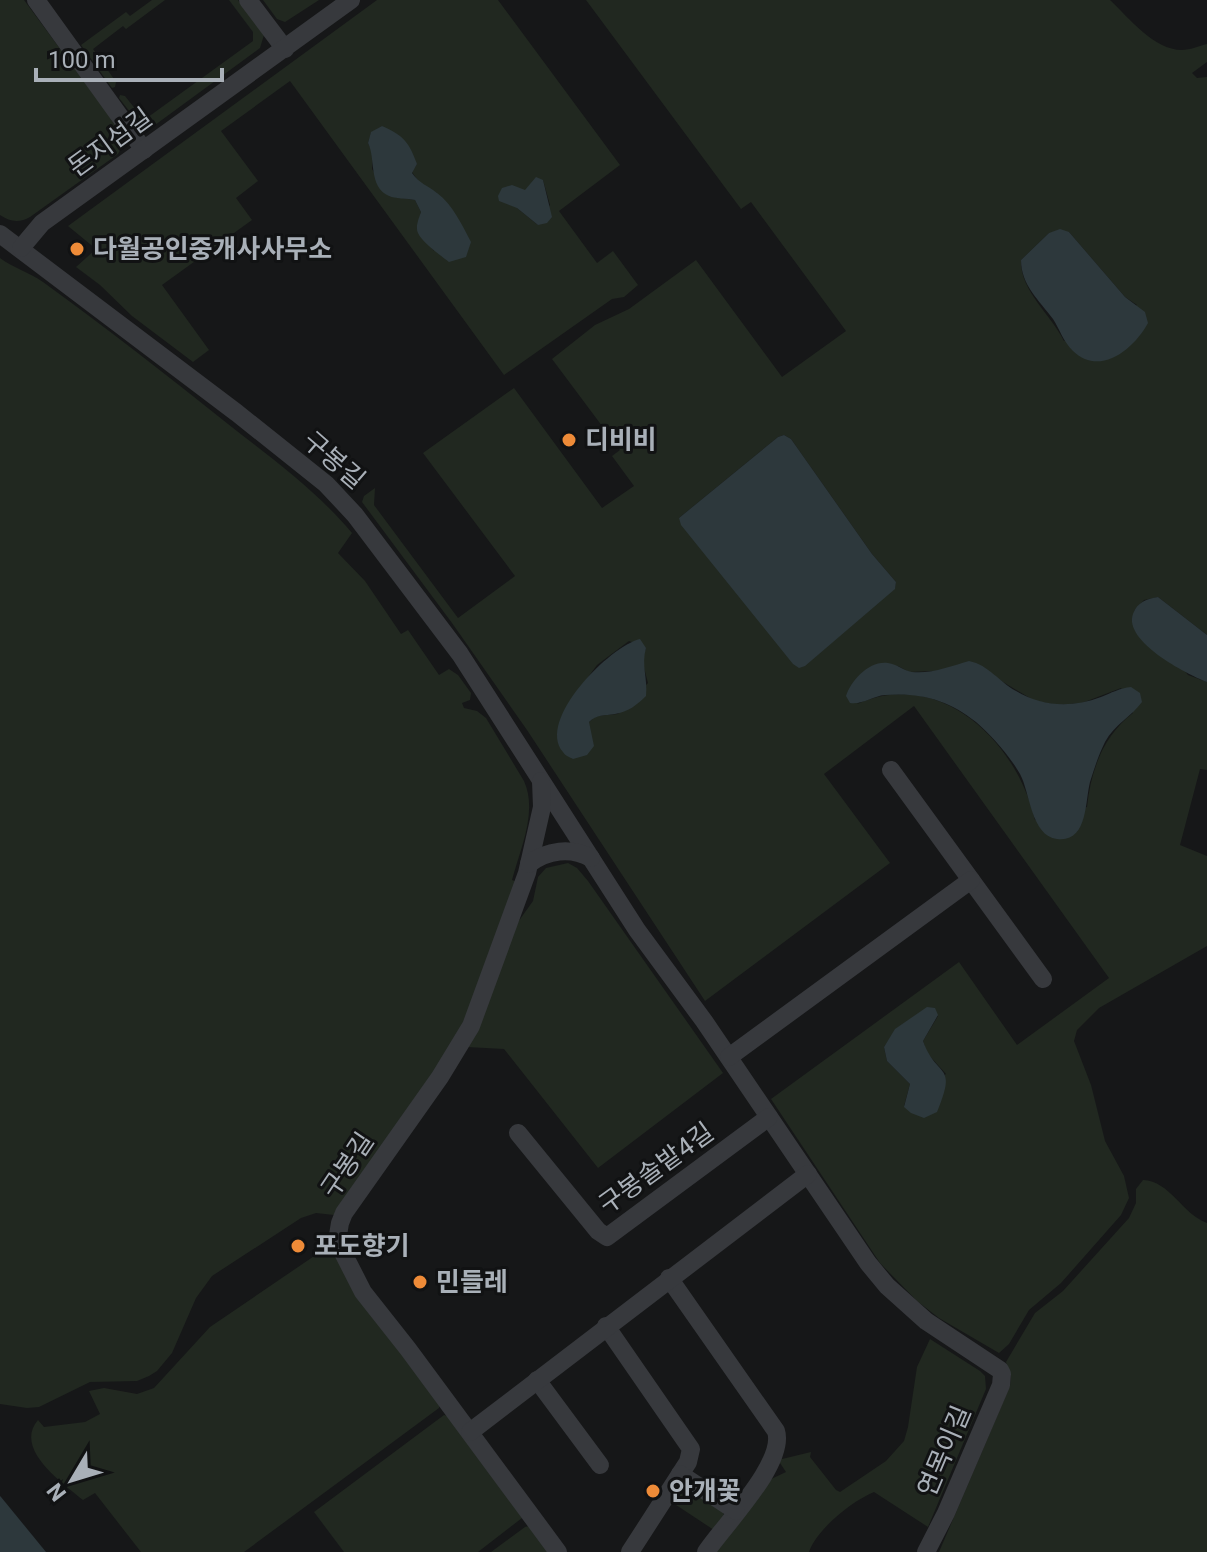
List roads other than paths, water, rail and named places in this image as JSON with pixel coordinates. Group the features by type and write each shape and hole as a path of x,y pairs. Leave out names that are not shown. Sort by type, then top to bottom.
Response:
{"street":[{"path":"36,0 144,150"},
{"path":"248,0 285,49"},
{"name":"돈지섬길","path":"21,248 42,223 351,0"},
{"name":"구봉길","path":"0,225 21,248"},
{"name":"구봉길","path":"0,234 217,396 343,501 453,643 637,930 729,1057 868,1263 887,1286 926,1321 999,1369"},
{"path":"891,770 1043,979"},
{"name":"구봉길","path":"541,778 542,807 529,864 471,1026 440,1077 344,1213 337,1232 341,1251 363,1292 558,1552"},
{"path":"529,864 544,855 561,852 576,852 591,858"},
{"path":"729,1057 971,880"},
{"name":"구봉솔밭4길","path":"518,1133 598,1231 607,1237 769,1117"},
{"path":"470,1432 808,1174"},
{"path":"669,1278 778,1436 765,1473 706,1552"},
{"path":"606,1326 688,1444 691,1455 630,1552"},
{"name":"연목이길","path":"926,1552 1001,1385 999,1369"},
{"path":"537,1380 600,1465"},
{"path":"680,1474 736,1511"}],"place":[{"name":"다월공인중개사사무소","path":"77,249"},
{"name":"디비비","path":"569,440"},
{"name":"포도향기","path":"298,1246"},
{"name":"민들레","path":"420,1282"},
{"name":"안개꽃","path":"653,1491"}]}
